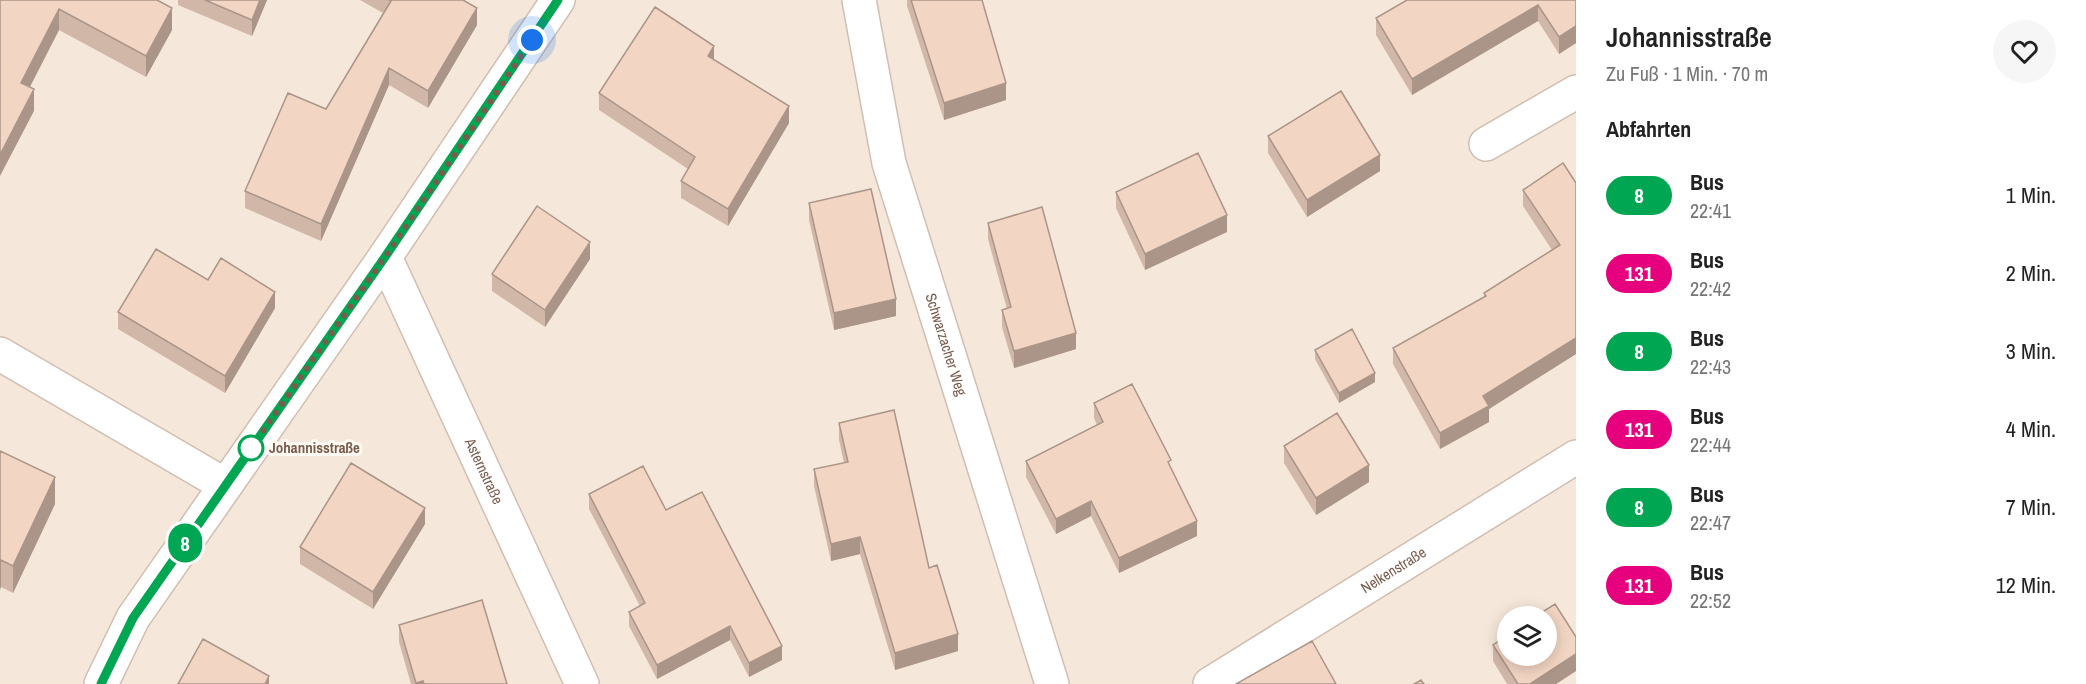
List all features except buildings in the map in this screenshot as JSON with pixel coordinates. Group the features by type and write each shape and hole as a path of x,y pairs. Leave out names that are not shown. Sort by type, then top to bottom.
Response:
{"street":[{"path":"101,684 133,618 385,257 558,0"},
{"name":"Schwarzacher Weg","path":"859,0 889,163 1052,684"},
{"path":"1486,144 1576,92"},
{"name":"Asternstraße","path":"385,257 582,684"},
{"path":"0,354 225,485"},
{"name":"Nelkenstraße","path":"1210,684 1576,457"}],"shaded area":[{"path":"0,0 1576,0 1576,684 0,684"}],"bus line":[{"name":"8","path":"101,684 133,618 385,257 558,0"}],"place":[{"name":"Johannisstraße","path":"251,448"}],"route":[{"path":"251,448 385,257 532,40"}]}
